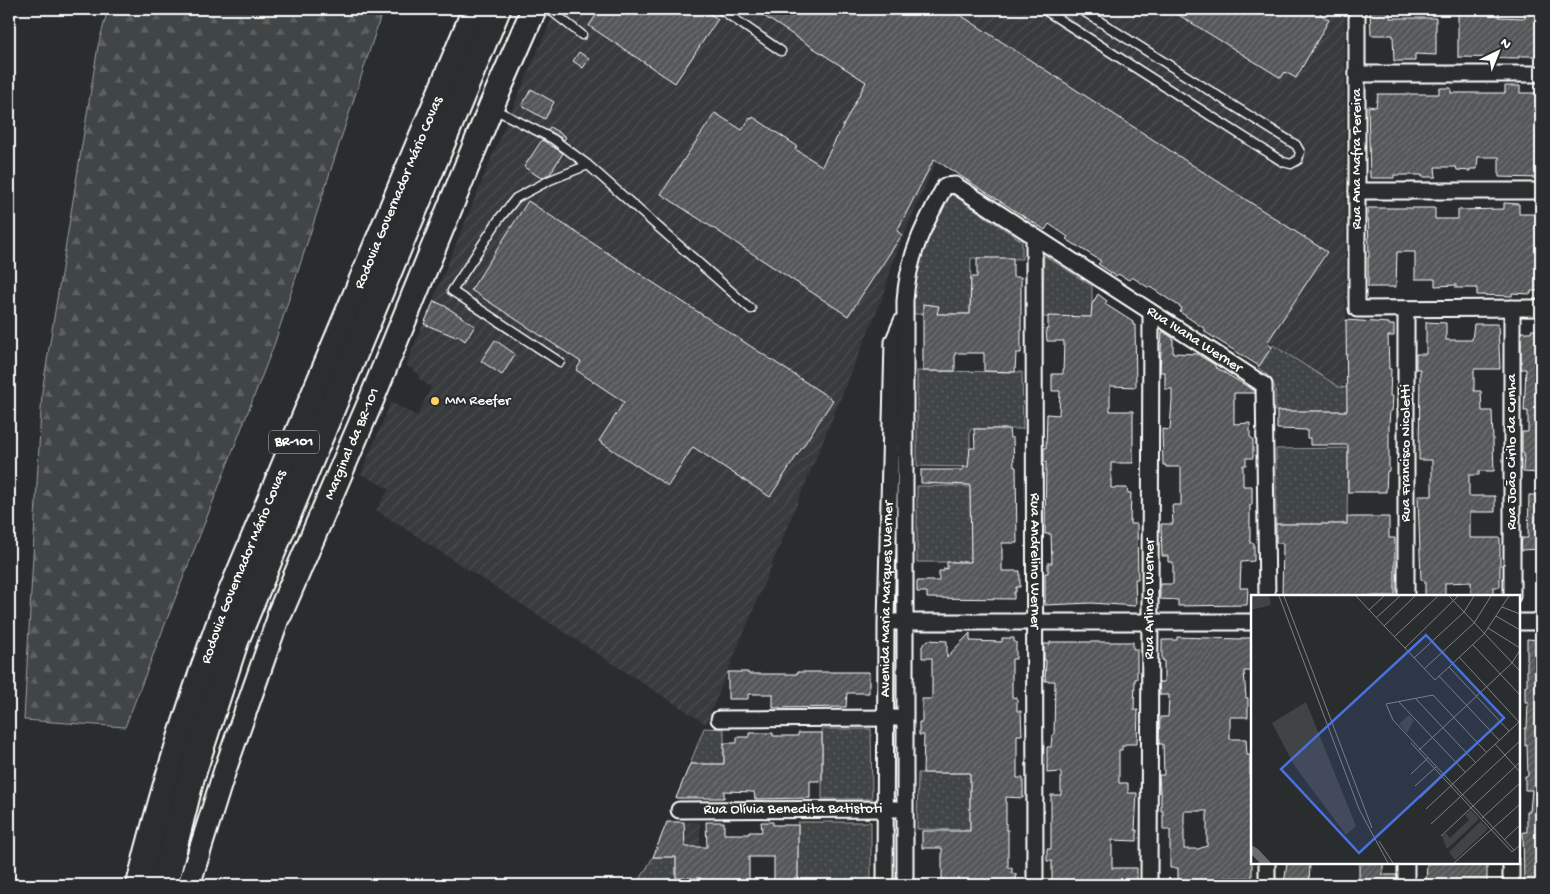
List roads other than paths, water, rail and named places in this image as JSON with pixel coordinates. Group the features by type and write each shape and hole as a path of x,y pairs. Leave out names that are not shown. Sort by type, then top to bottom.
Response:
{"highway":[{"name":"Rodovia Governador Mário Covas","path":"140,885 183,734 227,604 476,9"},
{"name":"Rodovia Governador Mário Covas","path":"164,885 191,777 235,642 497,9"}],"main road":[{"name":"Marginal da BR-101","path":"188,885 225,770 280,613 370,403 491,107 534,9"}],"street":[{"name":"Rua Ana Mafra Pereira","path":"1357,9 1357,309 1406,309"},
{"path":"1357,74 1541,74"},
{"name":"Rua Ivana Werner","path":"945,186 955,185 1264,386 1267,595"},
{"name":"Avenida Maria Marques Werner","path":"905,885 904,315 906,282 912,254 925,223 945,186"},
{"path":"1357,191 1541,191"},
{"name":"Rua Andrelino Werner","path":"1034,237 1035,885"},
{"name":"Rua João Cirilo da Cunha","path":"1512,308 1512,595"},
{"path":"1406,309 1541,308"},
{"name":"Rua Francisco Nicoletti","path":"1406,309 1406,595"},
{"name":"Rua Arlindo Werner","path":"1150,885 1151,312"},
{"name":"Avenida Maria Marques Werner","path":"885,885 886,622 893,342 904,315"},
{"path":"886,622 1251,622"},
{"path":"1520,622 1541,622"},
{"path":"719,719 905,717"},
{"name":"Rua Olívia Benedita Batistoti","path":"680,810 905,809"},
{"path":"1267,864 1267,885"},
{"path":"1406,864 1406,885"},
{"path":"1511,864 1511,885"}],"lane":[{"path":"546,9 582,35"},
{"path":"720,9 781,51"},
{"path":"1043,9 1283,162 1291,164 1298,160 1300,152 1296,145 1080,9"},
{"path":"491,107 553,139 588,165 751,309"},
{"path":"560,362 452,292 452,290 499,219 516,198 550,180 588,165"}],"place":[{"name":"MM Reefer","path":"435,401"}]}
